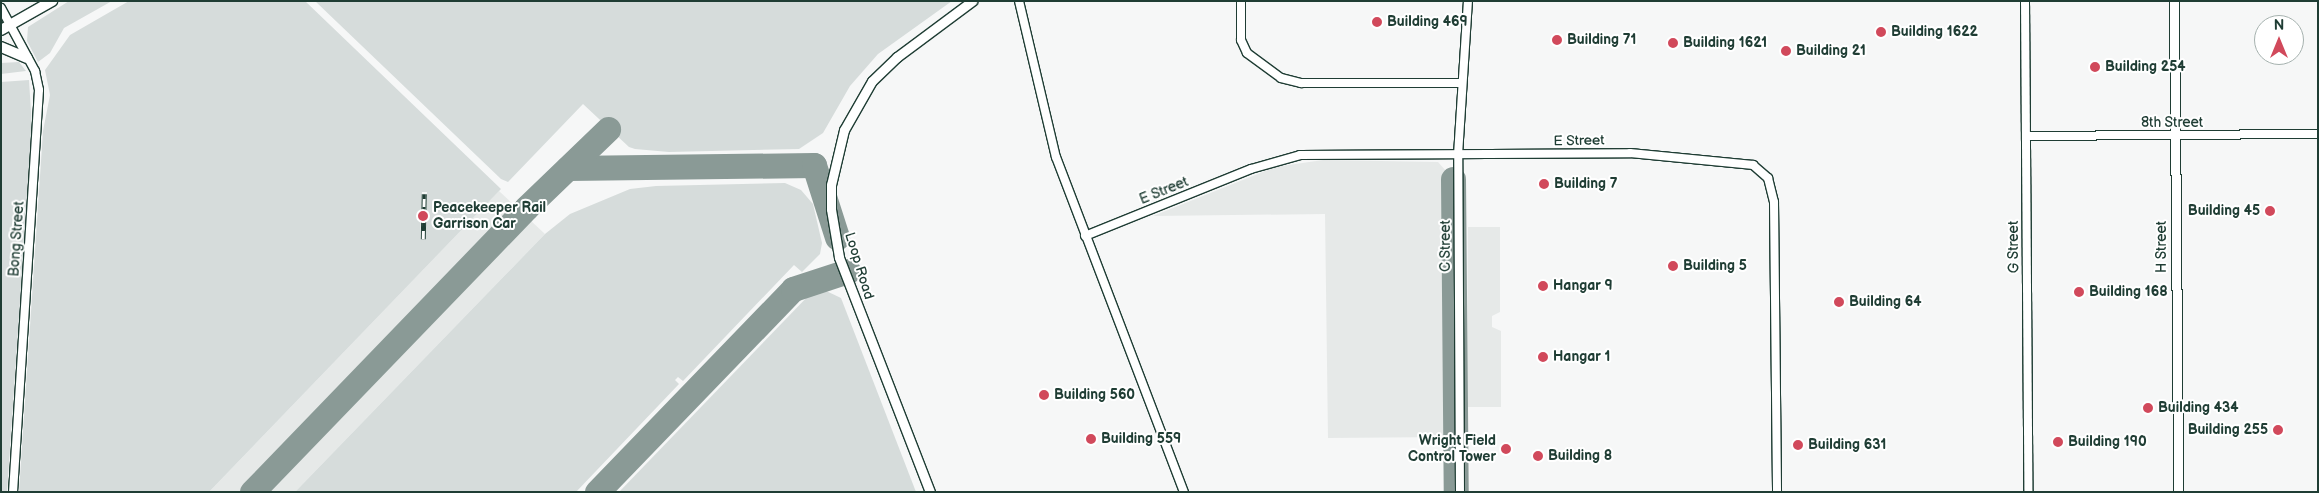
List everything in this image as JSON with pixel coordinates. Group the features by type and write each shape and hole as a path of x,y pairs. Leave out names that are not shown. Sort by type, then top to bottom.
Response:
{"main road":[{"path":"6,27 52,1"},
{"path":"1,47 27,58"}],"street":[{"name":"Loop Road","path":"930,492 839,257 831,209 831,185 844,130 872,81 897,57 972,1"},
{"path":"1019,1 1032,48 1050,136 1085,236 1184,492"},
{"path":"1241,1 1241,40 1247,52 1281,78 1301,83 1462,83"},
{"name":"C Street","path":"1460,492 1458,155 1468,1"},
{"name":"G Street","path":"2025,1 2028,492"},
{"name":"H Street","path":"2174,1 2178,492"},
{"name":"Bong Street","path":"1,8 6,27 35,72 39,90 13,492"},
{"name":"8th Street","path":"2026,136 2318,134"},
{"name":"E Street","path":"1085,236 1287,157 1316,154 1665,154 1745,163 1764,173 1771,182 1774,202 1777,492"}],"shaded area":[{"path":"69,1 112,1 64,28 50,53 38,62 27,41 28,27"},
{"path":"129,1 305,1 501,189 209,492 19,492 43,131 50,95 45,70 70,35","holes":["422,192 427,192 425,240 420,239"]},
{"path":"315,1 952,1 878,54 850,86 823,133 799,149 669,152 635,149 629,147 583,104 508,182 501,179"},
{"path":"19,62 26,71 1,74 1,63"},
{"path":"29,80 32,128 7,492 1,492 1,82"},
{"path":"1323,160 1438,162 1446,171 1447,437 1328,438 1325,214 1153,216 1275,167"},
{"path":"785,183 801,190 813,204 822,243 820,254 802,272 794,265 683,381 678,377 675,380 679,384 576,492 295,492 545,234 570,214 630,189 656,186"},
{"path":"499,191 545,234 295,492 209,492"},
{"path":"1468,227 1500,227 1500,312 1492,316 1492,327 1501,331 1501,407 1467,407"},
{"path":"822,289 841,298 916,492 619,492 812,292"}],"taxiway":[{"path":"252,492 526,208 608,129"},
{"path":"568,168 814,165 837,237"},
{"path":"1453,179 1456,492"},
{"path":"597,492 793,289 848,271"}],"railway":[{"path":"423,239 424,194"}],"place":[{"name":"Building 469","path":"1377,22"},
{"name":"Building 1622","path":"1881,32"},
{"name":"Building 71","path":"1557,40"},
{"name":"Building 1621","path":"1673,43"},
{"name":"Building 21","path":"1786,51"},
{"name":"Building 254","path":"2095,67"},
{"name":"Building 7","path":"1544,184"},
{"name":"Building 45","path":"2270,211"},
{"name":"Peacekeeper Rail Garrison Car","path":"423,216"},
{"name":"Building 5","path":"1673,266"},
{"name":"Hangar 9","path":"1543,286"},
{"name":"Building 168","path":"2079,292"},
{"name":"Building 64","path":"1839,302"},
{"name":"Hangar 1","path":"1543,357"},
{"name":"Building 560","path":"1044,395"},
{"name":"Building 434","path":"2148,408"},
{"name":"Building 255","path":"2278,430"},
{"name":"Building 559","path":"1091,439"},
{"name":"Building 190","path":"2058,442"},
{"name":"Building 631","path":"1798,445"},
{"name":"Wright Field Control Tower","path":"1506,449"},
{"name":"Building 8","path":"1538,456"}]}
